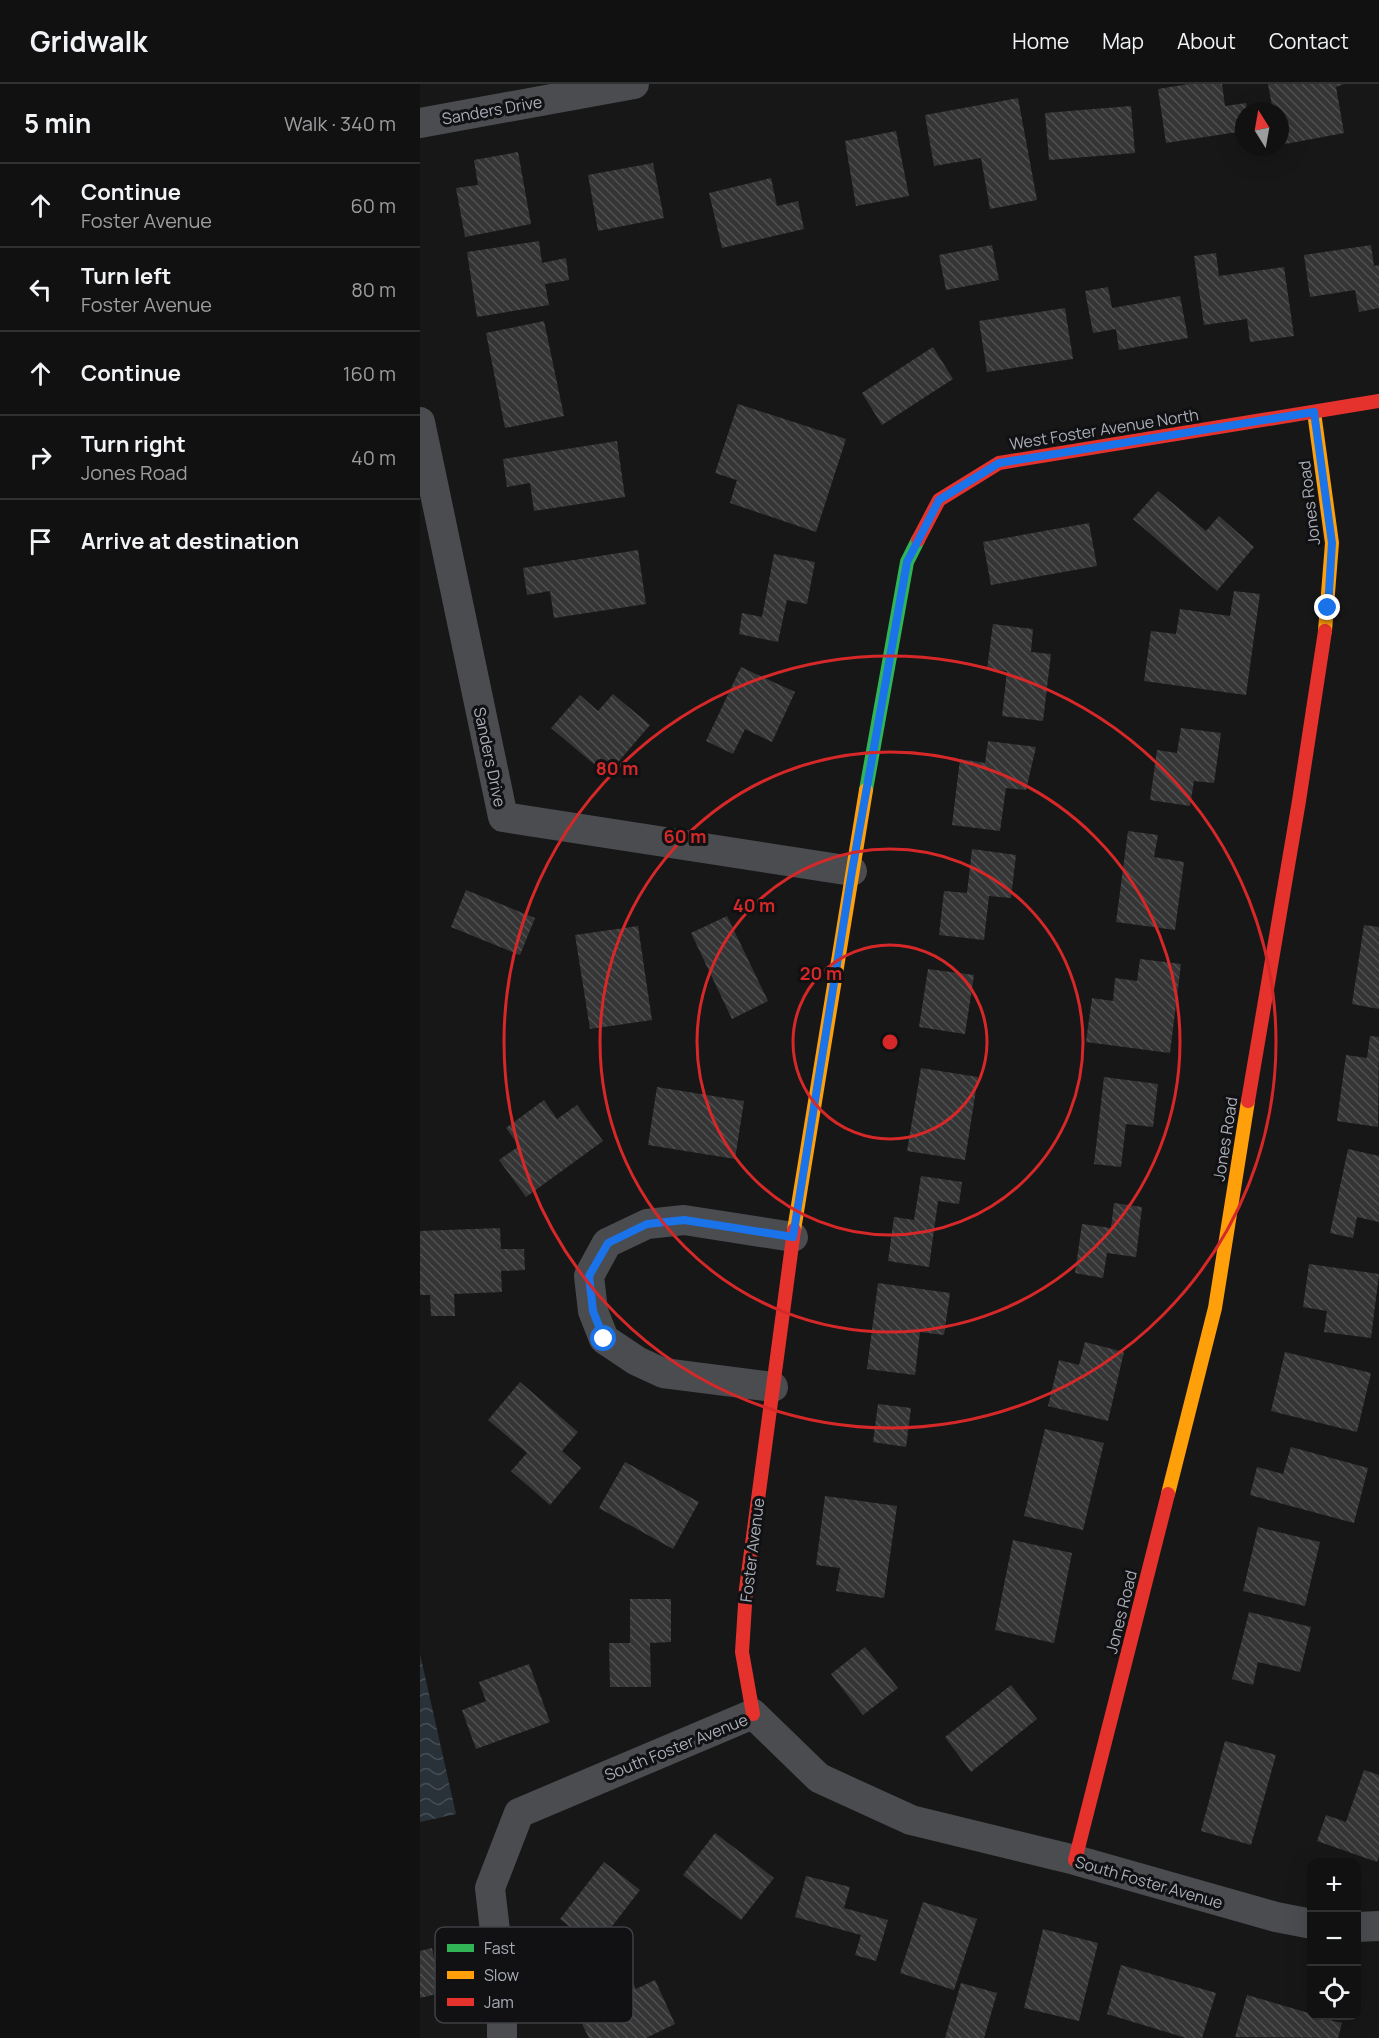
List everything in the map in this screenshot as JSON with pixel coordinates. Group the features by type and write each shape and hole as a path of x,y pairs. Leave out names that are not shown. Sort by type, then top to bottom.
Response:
{"street":[{"name":"Sanders Drive","path":"420,123 634,84"},
{"name":"West Foster Avenue North","path":"852,871 907,562 939,500 999,463 1379,401"},
{"name":"Jones Road","path":"1075,1860 1215,1308 1299,801 1328,608 1332,543 1314,412"},
{"name":"Sanders Drive","path":"420,422 503,817 852,871"},
{"name":"Foster Avenue","path":"753,1714 742,1652 746,1589 793,1237 852,871"},
{"path":"773,1387 663,1373 637,1361 604,1339 593,1311 589,1276 608,1243 647,1224 684,1220 793,1237"},
{"name":"South Foster Avenue","path":"495,1927 490,1888 519,1813 753,1714 819,1778 911,1820 1075,1860 1276,1917 1307,1923"},
{"path":"1361,1927 1379,1926"}],"water":[{"path":"420,1654 456,1814 420,1822"}],"building":[{"path":"1189,84 1222,84 1225,106 1235,105 1235,132 1166,143 1158,89"},
{"path":"1268,84 1344,84 1336,87 1344,133 1289,143 1289,102 1271,102"},
{"path":"1018,98 1037,200 990,209 981,158 934,166 925,115"},
{"path":"1131,106 1135,153 1049,160 1045,113"},
{"path":"896,131 909,196 856,206 845,141"},
{"path":"518,152 531,224 465,237 456,188 478,185 474,160"},
{"path":"653,163 664,218 598,231 588,175"},
{"path":"771,178 777,206 798,201 804,229 722,248 709,193"},
{"path":"539,241 542,263 566,258 569,280 545,284 549,305 477,317 467,252"},
{"path":"992,245 999,280 946,290 939,255"},
{"path":"1371,245 1374,266 1379,265 1379,308 1359,312 1355,290 1310,297 1304,255"},
{"path":"1216,253 1219,276 1284,267 1294,336 1250,342 1247,319 1204,325 1194,256"},
{"path":"1108,287 1112,308 1180,296 1188,338 1119,350 1116,329 1093,333 1085,291"},
{"path":"1065,308 1073,359 987,372 979,321"},
{"path":"544,321 564,416 505,428 486,333"},
{"path":"933,347 953,379 882,425 862,393"},
{"path":"738,404 846,439 816,532 730,503 737,480 715,473"},
{"path":"617,441 625,497 534,511 530,483 507,487 503,459"},
{"path":"1158,491 1206,531 1219,516 1254,547 1217,591 1133,519"},
{"path":"1089,523 1097,566 991,585 983,542"},
{"path":"638,550 646,604 554,618 550,591 527,595 523,568"},
{"path":"774,554 815,562 807,604 787,600 778,642 739,634 742,613 762,617"},
{"path":"1234,591 1260,594 1246,695 1144,681 1151,631 1176,634 1180,609 1230,616"},
{"path":"993,624 1033,629 1031,652 1051,654 1043,721 1002,716 1007,671 987,669"},
{"path":"741,667 795,692 772,742 745,729 733,754 706,741"},
{"path":"613,694 650,725 607,775 551,728 580,695 598,711"},
{"path":"1181,728 1221,733 1214,783 1194,781 1190,806 1150,800 1157,750 1177,753"},
{"path":"988,741 1036,747 1026,790 1006,788 1000,831 952,825 960,759 985,763"},
{"path":"1128,831 1158,835 1154,857 1184,862 1175,930 1116,922"},
{"path":"972,849 1016,855 1011,898 989,896 984,940 939,935 944,891 967,893"},
{"path":"466,890 535,918 520,955 451,927"},
{"path":"727,916 768,1001 732,1019 691,933"},
{"path":"1364,925 1379,927 1379,1009 1352,1004"},
{"path":"638,926 652,1020 590,1029 575,935"},
{"path":"1140,959 1181,964 1170,1053 1086,1042 1092,998 1113,1001 1115,978 1137,981"},
{"path":"928,969 974,975 965,1034 919,1027"},
{"path":"1370,1036 1379,1037 1378,1127 1337,1121 1346,1055 1367,1058"},
{"path":"921,1068 978,1077 965,1160 907,1151"},
{"path":"1104,1077 1158,1084 1153,1127 1126,1124 1121,1167 1094,1164"},
{"path":"657,1087 744,1101 735,1159 648,1145"},
{"path":"544,1100 557,1119 577,1105 603,1141 526,1197 499,1160 519,1146 506,1128"},
{"path":"1348,1149 1379,1156 1379,1222 1357,1217 1353,1238 1330,1233"},
{"path":"921,1176 962,1182 959,1204 938,1201 929,1267 888,1261 894,1217 914,1220"},
{"path":"1114,1203 1142,1207 1136,1257 1107,1253 1103,1278 1075,1273 1082,1224 1111,1228"},
{"path":"500,1228 501,1249 524,1249 525,1270 501,1271 502,1292 454,1294 455,1316 431,1316 430,1295 420,1295 420,1231"},
{"path":"1309,1264 1379,1274 1371,1338 1324,1332 1327,1311 1303,1307"},
{"path":"878,1283 950,1293 944,1335 920,1332 915,1375 867,1369"},
{"path":"1085,1342 1124,1352 1108,1421 1048,1406 1059,1360 1079,1365"},
{"path":"1285,1352 1371,1373 1357,1432 1271,1411"},
{"path":"520,1382 578,1432 562,1451 581,1468 550,1505 511,1471 527,1453 488,1420"},
{"path":"878,1404 911,1408 906,1447 873,1442"},
{"path":"1045,1429 1104,1443 1083,1530 1024,1516"},
{"path":"1291,1447 1368,1468 1354,1523 1250,1495 1257,1467 1283,1474"},
{"path":"625,1462 699,1502 673,1549 599,1508"},
{"path":"825,1496 897,1506 884,1598 836,1591 840,1568 816,1565"},
{"path":"1258,1527 1320,1542 1305,1606 1243,1591"},
{"path":"1013,1540 1072,1553 1054,1643 995,1630"},
{"path":"630,1599 671,1599 671,1642 650,1643 651,1687 610,1687 609,1643 630,1643"},
{"path":"1249,1612 1311,1627 1300,1672 1258,1662 1253,1685 1232,1679"},
{"path":"865,1647 898,1688 863,1715 831,1674"},
{"path":"529,1664 550,1722 476,1749 462,1710 486,1701 479,1682"},
{"path":"1011,1685 1037,1719 971,1772 945,1737"},
{"path":"1225,1741 1276,1755 1251,1845 1201,1831"},
{"path":"1364,1770 1379,1775 1379,1856 1377,1862 1317,1841 1326,1815 1346,1822"},
{"path":"715,1833 774,1878 741,1920 683,1875"},
{"path":"604,1862 640,1890 611,1927 570,1927 560,1919"},
{"path":"806,1876 850,1887 844,1908 888,1920 876,1961 855,1955 861,1935 795,1917"},
{"path":"923,1902 977,1919 954,1990 900,1973"},
{"path":"1043,1929 1098,1943 1079,2021 1024,2008"},
{"path":"432,1948 435,1963 435,1994 420,1998 420,1951"},
{"path":"1121,1965 1216,1993 1202,2038 1186,2038 1107,2014"},
{"path":"655,1980 675,2024 646,2038 589,2038 582,2023 633,2023 633,1983 636,1989"},
{"path":"961,1983 997,1993 984,2038 945,2038"},
{"path":"1247,1995 1307,2013 1307,2020 1329,2020 1342,2023 1338,2038 1235,2037"}],"traffic: fast":[{"path":"866,790 907,562 918,540"}],"traffic: slow":[{"path":"1314,412 1332,543 1325,631"},
{"path":"794,1230 866,790"},
{"path":"1168,1494 1215,1308 1248,1101"}],"traffic: jam":[{"path":"918,540 939,500 999,463 1379,401"},
{"path":"1248,1101 1299,801 1325,631"},
{"path":"753,1714 742,1652 746,1589 794,1230"},
{"path":"1075,1860 1168,1494"}],"route":[{"path":"604,1339 593,1311 589,1276 608,1243 647,1224 684,1220 793,1237 852,871 907,562 939,500 999,463 1314,412 1332,543 1328,608"}]}
